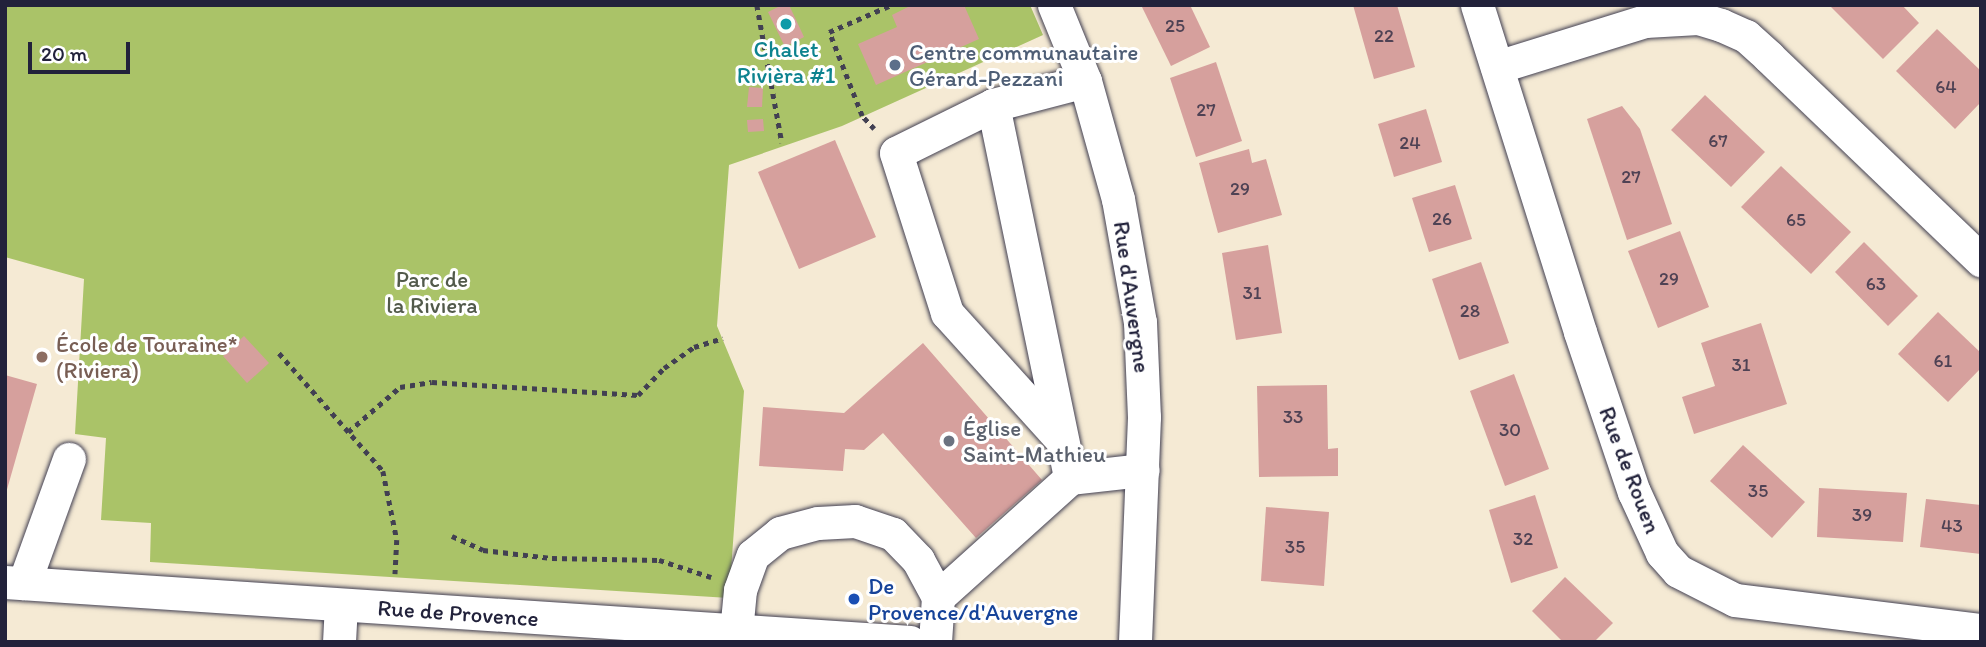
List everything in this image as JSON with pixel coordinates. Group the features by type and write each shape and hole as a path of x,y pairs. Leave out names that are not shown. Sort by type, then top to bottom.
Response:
{"street":[{"name":"Rue d'Auvergne","path":"1054,5 1085,81 1118,199 1140,322 1143,470 1135,642"},
{"name":"Rue de Rouen","path":"1477,5 1584,345 1634,492 1662,553 1678,571 1735,600 1981,630"},
{"path":"1497,67 1645,21 1698,18 1721,24 1746,36 1981,261"},
{"path":"1062,440 947,313 896,153 993,105 1085,81"},
{"path":"993,105 1070,478"},
{"path":"15,582 69,459"},
{"path":"938,597 1070,478 1143,470"},
{"path":"735,637 740,590 753,555 780,533 818,523 855,522 893,534 918,560 938,597 935,642"},
{"name":"Rue de Provence","path":"15,582 735,637 910,642"},
{"path":"339,642 341,605"}],"path":[{"path":"757,5 782,143"},
{"path":"891,5 829,32 862,116 896,153"},
{"path":"348,432 400,387 432,382 638,395 664,368 694,347 723,338"},
{"path":"279,353 383,471 397,540"},
{"path":"453,536 483,550 524,555 659,560 740,590"}],"green space":[{"name":"Parc de la Riviera","path":"5,5 1030,5 1043,35 842,126 729,165 717,326 744,391 729,598 150,562 151,523 101,520 106,438 75,434 84,279 5,257"}],"building":[{"name":"Chalet Rivièra #1","path":"782,5 789,5 804,37 785,47 768,12"},
{"name":"Centre communautaire Gérard-Pezzani","path":"912,5 964,5 979,39 876,85 858,44 897,27 892,15"},
{"path":"1141,5 1190,5 1210,47 1171,66"},
{"path":"1353,5 1397,5 1415,67 1374,79"},
{"path":"1829,5 1902,5 1919,23 1883,59"},
{"path":"1937,29 1981,71 1981,102 1955,129 1896,71"},
{"path":"1216,62 1242,141 1196,157 1170,78"},
{"path":"749,87 763,88 762,107 747,107"},
{"path":"1705,95 1765,152 1731,187 1671,130"},
{"path":"1622,106 1640,129 1672,224 1627,240 1587,119"},
{"path":"1426,109 1442,162 1394,177 1378,124"},
{"path":"763,119 764,131 748,132 747,120"},
{"path":"835,140 876,237 799,269 758,172"},
{"path":"1249,149 1252,163 1266,159 1282,215 1218,233 1199,163"},
{"path":"1781,166 1851,232 1811,274 1741,207"},
{"path":"1455,185 1472,239 1429,252 1412,198"},
{"path":"1680,231 1709,307 1658,328 1628,251"},
{"path":"1864,242 1918,296 1888,326 1835,272"},
{"path":"1268,245 1282,333 1236,340 1222,253"},
{"path":"1481,262 1509,343 1459,360 1432,279"},
{"path":"1938,312 1981,353 1981,368 1948,402 1898,354"},
{"path":"1761,323 1787,404 1694,434 1682,397 1715,386 1701,343"},
{"path":"244,336 269,363 247,383 223,356"},
{"name":"Église Saint-Mathieu","path":"923,343 1042,480 976,538 883,433 864,450 845,449 843,471 759,466 763,407 844,413"},
{"path":"1514,374 1549,469 1505,486 1470,391"},
{"path":"5,375 37,384 6,493 5,493"},
{"path":"1327,385 1328,449 1338,448 1338,476 1259,477 1257,386"},
{"path":"1743,445 1805,502 1772,538 1710,481"},
{"path":"1819,488 1907,493 1903,542 1817,537"},
{"path":"1535,495 1558,568 1511,583 1489,510"},
{"path":"1926,499 1981,505 1981,554 1920,547"},
{"path":"1266,507 1329,512 1324,586 1261,581"},
{"path":"1565,577 1613,623 1594,642 1563,642 1532,611"}],"place":[{"name":"Chalet Rivièra #1","path":"786,24"},
{"name":"Centre communautaire Gérard-Pezzani","path":"895,65"},
{"name":"École de Touraine* (Riviera)","path":"42,357"},
{"name":"Église Saint-Mathieu","path":"949,441"},
{"name":"De Provence/d'Auvergne","path":"854,599"}]}
